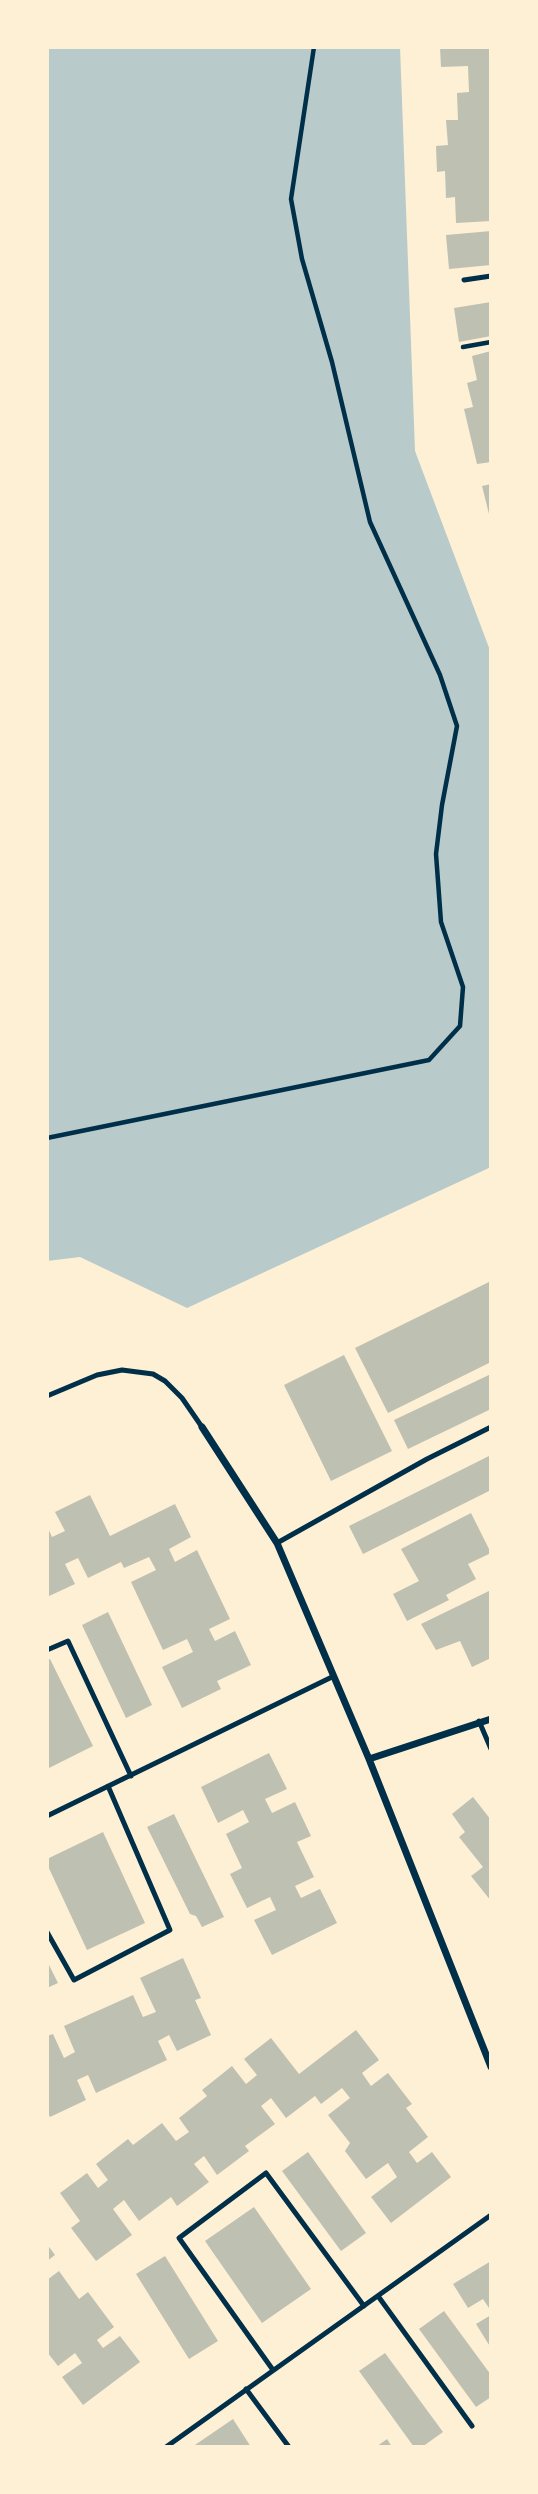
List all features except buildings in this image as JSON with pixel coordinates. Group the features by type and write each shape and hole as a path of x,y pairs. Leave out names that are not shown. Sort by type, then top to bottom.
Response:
{"street":[{"path":"202,1427 277,1543 369,1759 491,2067"},
{"path":"369,1759 491,1719"}],"lane":[{"path":"464,280 491,276"},
{"path":"47,1396 97,1375 122,1370 153,1374 165,1381 182,1398 202,1427"},
{"path":"277,1543 427,1459 491,1427"},
{"path":"47,1650 68,1642 131,1776"},
{"path":"47,1816 334,1676"},
{"path":"479,1721 491,1749"},
{"path":"47,1932 74,1980 170,1930 108,1786"},
{"path":"273,2370 179,2238 266,2173 364,2306"},
{"path":"166,2447 491,2215"},
{"path":"378,2296 472,2426"},
{"path":"246,2389 289,2447"}],"path":[{"path":"47,1138 429,1060 460,1026 463,987 440,922 436,854 457,726 440,675 370,522 332,362 302,259 291,199 314,47"},
{"path":"463,346 491,342"}],"shaded area":[{"path":"47,47 400,47 415,451 491,653 491,1167 187,1308 80,1257 47,1261"}]}
